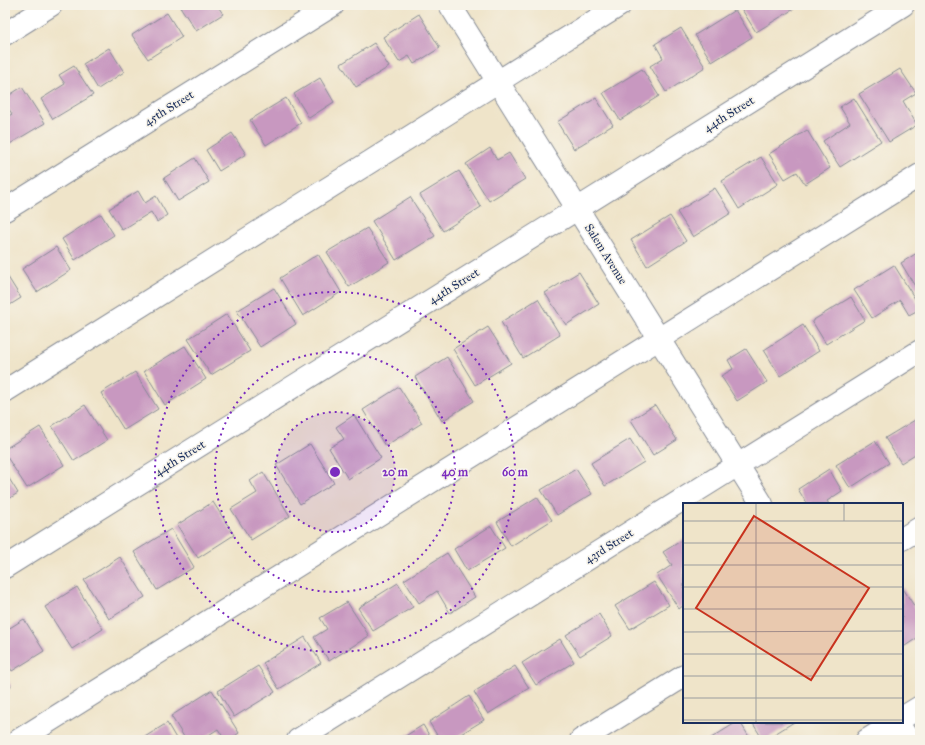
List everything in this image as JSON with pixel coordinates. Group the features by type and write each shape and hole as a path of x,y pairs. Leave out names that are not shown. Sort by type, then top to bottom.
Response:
{"street":[{"path":"5,34 51,5"},
{"name":"45th Street","path":"5,210 333,5"},
{"name":"Salem Avenue","path":"450,5 761,503"},
{"path":"5,391 620,5"},
{"name":"44th Street","path":"5,567 904,5"},
{"path":"19,740 920,175"},
{"name":"43rd Street","path":"298,740 920,351"},
{"path":"903,538 920,528"},
{"path":"581,740 683,677"},
{"path":"903,717 920,707"},
{"path":"867,740 895,723"},
{"path":"898,723 908,740"}],"building":[{"path":"185,5 217,5 223,14 196,31 181,8"},
{"path":"739,5 796,5 797,7 756,32"},
{"path":"735,10 752,37 712,62 695,35"},
{"path":"167,13 182,37 148,59 132,35"},
{"path":"419,14 440,48 414,64 409,56 399,62 383,37"},
{"path":"681,28 705,67 666,92 650,66 663,58 655,44"},
{"path":"374,43 389,67 356,87 341,64"},
{"path":"109,48 124,72 98,89 83,64"},
{"path":"74,66 93,95 53,119 41,99 65,84 59,75"},
{"path":"642,69 659,96 620,120 603,93"},
{"path":"900,69 916,93 903,101 917,125 889,142 859,94"},
{"path":"320,78 334,102 309,118 294,94"},
{"path":"22,87 45,123 8,145 5,140 5,118 12,114 5,103 5,98"},
{"path":"286,98 301,123 266,145 250,120"},
{"path":"596,98 613,125 574,149 557,122"},
{"path":"854,98 881,141 840,167 823,141 850,123 840,107"},
{"path":"807,130 830,168 805,184 797,172 785,179 769,154"},
{"path":"232,133 246,154 219,171 206,150"},
{"path":"490,148 497,160 509,153 525,179 489,201 466,164"},
{"path":"761,157 778,184 739,209 722,181"},
{"path":"195,158 209,182 178,201 164,178"},
{"path":"459,171 481,207 443,231 420,195"},
{"path":"715,188 731,213 693,237 677,212"},
{"path":"138,191 145,203 156,196 167,215 157,222 151,212 122,230 109,209"},
{"path":"410,197 435,236 396,260 372,221"},
{"path":"101,214 114,235 75,260 62,239"},
{"path":"670,216 686,241 647,266 631,240"},
{"path":"367,228 389,262 349,287 327,252"},
{"path":"56,247 71,270 37,292 22,269"},
{"path":"920,251 920,286 916,288 901,263"},
{"path":"318,254 341,292 303,316 280,278"},
{"path":"894,265 920,309 909,315 900,300 872,318 854,290"},
{"path":"579,272 599,304 566,325 545,293"},
{"path":"5,274 21,298 5,308"},
{"path":"274,288 296,324 260,347 237,311"},
{"path":"851,297 865,320 826,344 812,321"},
{"path":"538,299 560,335 523,358 501,322"},
{"path":"227,314 250,351 211,375 188,339"},
{"path":"803,325 819,351 780,376 764,350"},
{"path":"488,327 511,363 475,385 453,349"},
{"path":"185,346 206,379 165,405 144,371"},
{"path":"746,349 767,382 737,401 721,376 733,369 728,360"},
{"path":"447,357 474,401 442,421 415,377"},
{"path":"135,372 158,409 124,430 101,393"},
{"path":"399,387 422,423 385,446 363,410"},
{"path":"85,405 107,440 74,461 52,426"},
{"path":"655,405 677,440 653,455 631,420"},
{"path":"354,415 381,458 348,479 329,448 344,439 336,427"},
{"path":"920,417 920,451 901,463 885,438"},
{"path":"40,427 64,465 27,488 5,454 5,449"},
{"path":"630,439 644,462 605,486 591,463"},
{"path":"875,441 889,463 850,488 836,465"},
{"path":"310,444 334,483 300,504 276,465"},
{"path":"576,469 592,494 557,515 541,490"},
{"path":"829,469 842,491 827,501 828,503 806,503 798,489"},
{"path":"5,472 18,493 5,501"},
{"path":"263,472 290,516 251,540 231,509 257,493 250,481"},
{"path":"537,497 552,520 511,546 497,522"},
{"path":"213,502 234,535 198,558 177,525"},
{"path":"491,526 505,548 467,571 454,549"},
{"path":"171,529 194,567 157,590 134,552"},
{"path":"683,540 683,606 679,609 657,575 672,565 663,552"},
{"path":"447,553 475,597 450,613 437,591 419,603 404,580"},
{"path":"120,557 145,597 109,619 84,580"},
{"path":"654,582 669,605 630,629 615,606"},
{"path":"398,583 413,607 373,631 358,608"},
{"path":"77,587 103,629 72,649 45,607"},
{"path":"903,589 920,615 920,636 903,647"},
{"path":"347,602 369,636 329,661 314,637 327,629 320,618"},
{"path":"599,614 612,636 580,656 566,635"},
{"path":"24,619 44,651 12,671 5,659 5,631"},
{"path":"305,637 321,663 279,689 263,663"},
{"path":"560,639 574,662 536,685 522,663"},
{"path":"258,666 275,692 234,717 218,691"},
{"path":"515,666 529,688 488,714 474,692"},
{"path":"5,676 11,686 5,690"},
{"path":"212,690 239,733 229,740 225,740 218,729 201,740 186,740 171,716"},
{"path":"469,696 484,720 451,740 440,740 429,722"},
{"path":"167,723 177,740 140,740"},
{"path":"735,723 741,723 751,740 708,740"},
{"path":"753,723 792,723 765,740 763,740"},
{"path":"423,725 432,740 399,740"}]}
